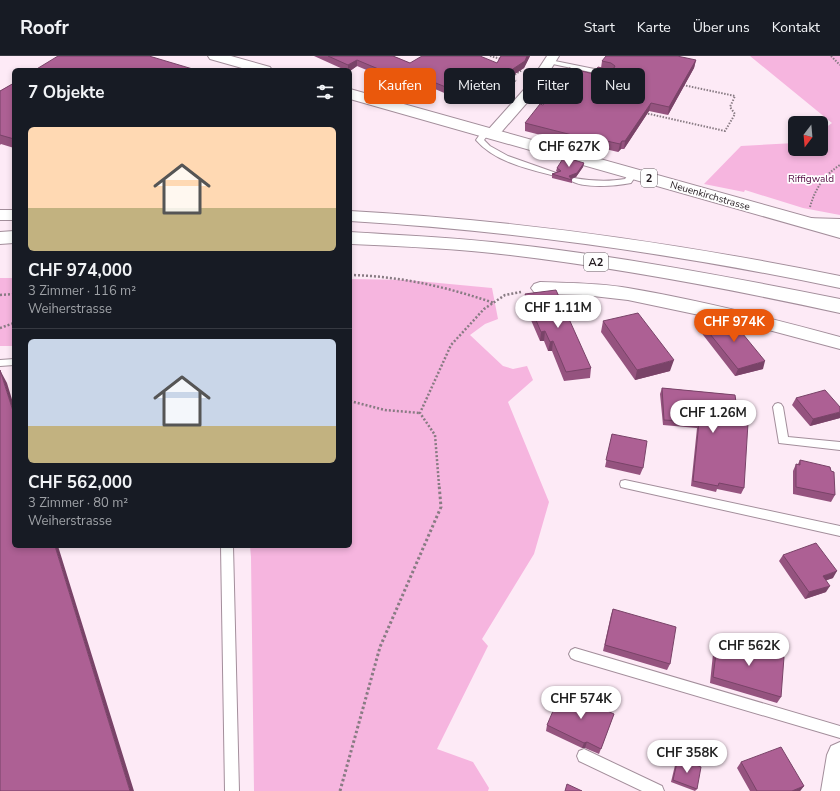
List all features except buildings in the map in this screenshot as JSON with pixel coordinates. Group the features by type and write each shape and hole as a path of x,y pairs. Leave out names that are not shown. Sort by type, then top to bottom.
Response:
{"main road":[{"path":"215,56 258,68"},
{"name":"Neuenkirchstrasse","path":"352,95 840,232"},
{"path":"0,216 12,215"},
{"name":"A2","path":"352,216 421,219 533,230 644,245 756,264 840,282"},
{"path":"0,238 12,237"},
{"name":"A2","path":"352,238 449,244 566,257 685,275 840,306"}],"street":[{"path":"489,133 517,106 550,62"},
{"path":"806,223 840,224"},
{"path":"540,288 584,289 628,294 761,322 840,344"},
{"path":"835,791 840,755"}],"lane":[{"path":"550,62 591,70"},
{"path":"489,133 480,140 501,156 555,174"},
{"path":"574,180 593,184 611,184 628,181 633,174"},
{"path":"0,362 12,362"},
{"path":"778,407 783,440 840,446"},
{"path":"625,484 840,531"},
{"path":"227,548 232,791"},
{"path":"575,654 840,732"},
{"path":"584,756 657,791"}],"path":[{"path":"490,56 506,60"},
{"path":"831,56 840,65"},
{"path":"517,106 482,95 529,65 550,62"},
{"path":"640,112 725,131 735,114 730,107 735,96 682,84"},
{"path":"806,223 813,194 832,170 840,165"},
{"path":"352,275 401,278 428,283 468,293 494,303"},
{"path":"420,413 451,345 484,310 505,295 540,288"},
{"path":"0,295 12,294"},
{"path":"0,328 12,324"},
{"path":"352,402 385,410 420,413"},
{"path":"340,791 380,647 441,507 435,435 420,413"}],"green space":[{"name":"Riffigwald","path":"750,56 840,56 840,215 803,208 745,190 744,192 704,184 741,146 788,143 788,156 828,156 828,126 832,123 828,120 828,116 823,116"},
{"path":"0,278 12,278 12,346 0,346"},
{"path":"352,279 407,280 492,288 498,319 485,324 470,335 503,366 513,369 527,366 533,380 508,402 549,502 534,554 482,639 488,646 437,749 473,762 489,788 488,791 254,791 250,548 352,548"}]}
